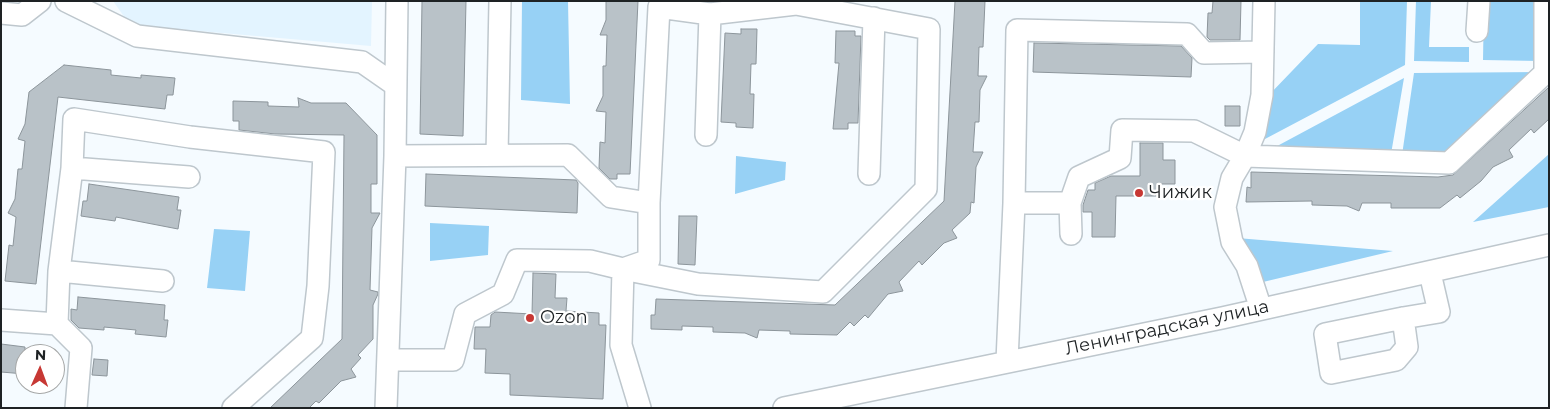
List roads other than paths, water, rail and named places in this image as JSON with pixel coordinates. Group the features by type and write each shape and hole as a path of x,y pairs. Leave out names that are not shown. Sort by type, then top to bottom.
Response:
{"street":[{"path":"1,13 22,14 40,1"},
{"path":"66,1 137,36 362,62 395,85"},
{"path":"386,408 395,156 397,1"},
{"path":"497,155 500,1"},
{"path":"1261,308 1247,266 1232,242 1226,207 1232,178 1245,156 1255,132 1262,94 1264,1"},
{"path":"1477,31 1479,1"},
{"path":"1071,234 1070,203 1079,177 1120,158 1122,130 1194,131 1245,156 1449,163 1545,73 1545,1"},
{"path":"389,360 453,360 465,314 503,294 517,260 590,261 623,269 698,284 823,292 926,189 929,29 796,4 710,14 660,7 649,203 649,260 623,269"},
{"path":"706,135 710,14"},
{"path":"869,174 874,18"},
{"path":"1007,361 1014,203 1017,30 1187,34 1204,53 1263,52"},
{"path":"57,324 59,271 72,168 74,119 190,137 324,152 318,286 312,338 232,408"},
{"path":"395,156 568,155 612,197 649,203"},
{"path":"72,168 189,177"},
{"path":"1014,203 1070,203"},
{"name":"Ленинградская улица","path":"784,408 1430,272 1549,245"},
{"path":"623,269 621,345 640,408"},
{"path":"59,271 163,281"},
{"path":"1403,318 1439,312 1430,272"},
{"path":"1,320 57,324 81,348 76,408"}],"place":[{"name":"Чижик","path":"1139,193"},
{"name":"Ozon","path":"530,318"}]}
